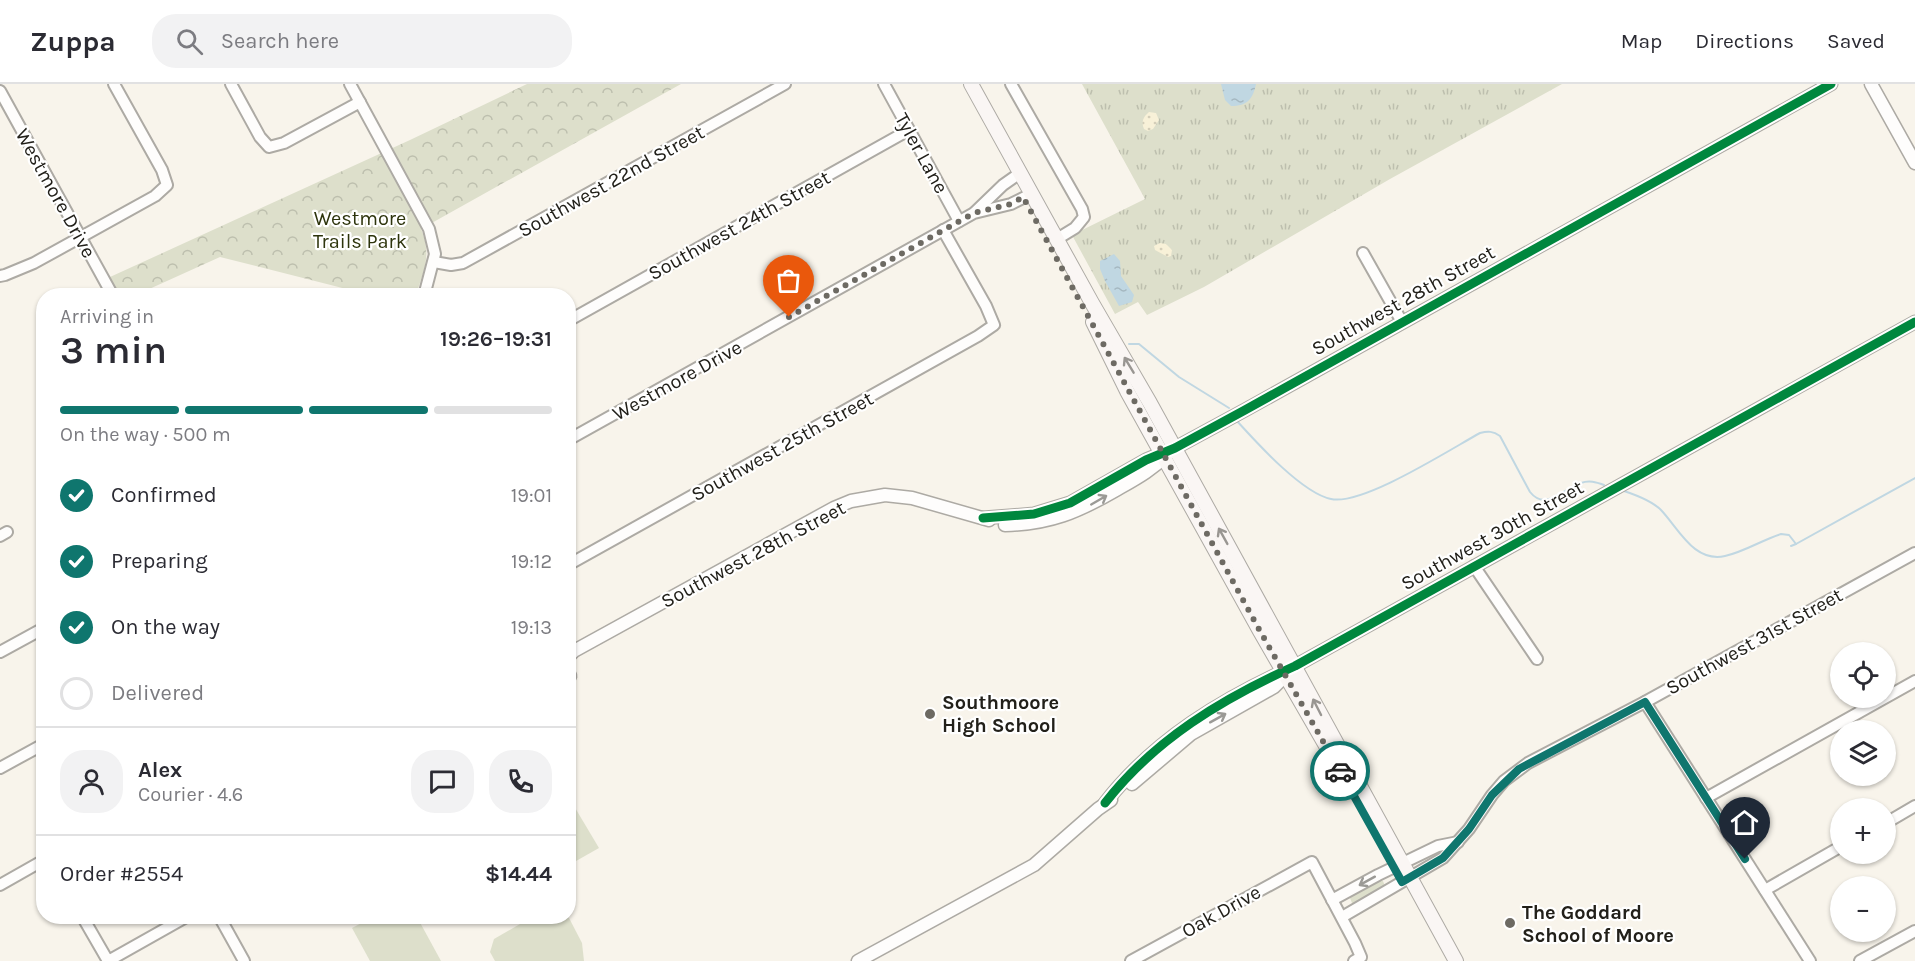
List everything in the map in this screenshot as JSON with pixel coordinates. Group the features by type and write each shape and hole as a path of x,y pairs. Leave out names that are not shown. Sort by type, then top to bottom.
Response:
{"main road":[{"path":"961,84 1027,196 1122,381 1167,453"},
{"path":"971,84 1016,176"},
{"path":"1027,196 1057,239 1167,453 1288,671 1344,759 1445,961"},
{"path":"1405,880 1456,961"}],"street":[{"path":"0,276 24,268 81,237 155,196 167,185 162,170 114,84"},
{"path":"231,84 260,136 269,147 284,143 360,102"},
{"path":"350,84 429,229 434,245 434,262 426,288"},
{"name":"Southwest 22nd Street","path":"434,262 451,265 463,263 785,84"},
{"name":"Tyler Lane","path":"884,84 959,221"},
{"path":"1011,84 1082,209 1084,217 1081,223 1057,239"},
{"name":"Southwest 28th Street","path":"576,650 679,592 851,501 885,495 904,497 983,518 1034,514 1059,508 1167,453 1831,84"},
{"path":"1871,84 1915,163"},
{"name":"Westmore Drive","path":"0,91 109,288"},
{"name":"Southwest 24th Street","path":"576,317 909,130"},
{"name":"Westmore Drive","path":"974,213 1003,184 1016,176"},
{"name":"Westmore Drive","path":"576,436 974,213 1011,204 1027,196"},
{"name":"Southwest 25th Street","path":"576,561 994,326 986,306 943,231"},
{"path":"1363,252 1402,322"},
{"name":"Southwest 30th Street","path":"858,961 1034,864 1105,803 1117,788 1183,727 1267,678 1288,671 1915,322"},
{"name":"Southwest 31st Street","path":"1342,917 1443,858 1459,842 1492,795 1519,769 1915,553"},
{"path":"1474,566 1537,659"},
{"path":"0,652 36,632"},
{"path":"1706,798 1915,681"},
{"path":"1645,702 1810,961"},
{"path":"0,768 36,748"},
{"path":"1896,817 1915,806"},
{"path":"1357,959 1342,917 1332,900 1438,846 1459,842"},
{"path":"1765,890 1830,853"},
{"name":"Oak Drive","path":"1131,961 1312,862 1332,900"},
{"path":"0,885 36,865"},
{"path":"87,924 108,961 174,924"},
{"path":"223,924 244,961"},
{"path":"1860,961 1915,931"}],"green space":[{"name":"Westmore Trails Park","path":"527,84 681,84 421,229 426,255 418,288 342,288 220,257 151,288 116,288 110,277"},
{"path":"1082,84 1562,84 1390,179 1204,287 1147,315 1138,302 1115,314 1072,235 1145,199"},
{"path":"576,809 599,848 576,861"},
{"path":"1378,880 1383,881 1385,886 1358,905 1352,903 1350,898 1352,894"},
{"path":"360,924 421,924 441,961 370,961 352,928"},
{"path":"520,924 572,924 582,943 584,961 495,961 490,952 494,939"}],"sand":[{"path":"1149,112 1156,113 1159,120 1153,129 1148,131 1144,129 1143,122"},
{"path":"1160,243 1166,244 1172,250 1171,256 1168,257 1155,250 1154,246"}],"water":[{"path":"1221,84 1256,84 1248,101 1241,105 1231,106 1225,100"},
{"path":"1114,254 1120,261 1121,276 1134,295 1132,302 1119,306 1100,269 1100,261"}],"waterway":[{"path":"1129,344 1139,344 1179,377 1229,408"},
{"path":"1237,421 1268,454 1294,477 1319,495 1331,499 1345,499 1384,486 1480,433 1488,432 1500,436 1530,492 1536,498 1549,499 1584,482 1604,485"},
{"path":"1796,544 1915,478"},
{"path":"1624,491 1644,499 1661,510 1688,543 1704,554 1714,557 1725,556 1781,534 1789,535 1796,544 1791,546"}],"cycle path":[{"path":"983,518 1034,514 1070,503 1146,460 1175,448 1245,410 1831,84"},
{"path":"1105,803 1146,759 1168,740 1216,707 1295,666 1915,322"}],"way so far":[{"path":"789,317 974,213 1011,204 1023,197 1297,698 1340,771"}],"place":[{"name":"Southmoore High School","path":"930,714"},
{"name":"The Goddard School of Moore","path":"1510,923"}],"route":[{"path":"1340,771 1402,882 1443,858 1459,842 1492,795 1519,769 1645,702 1745,859"}]}
